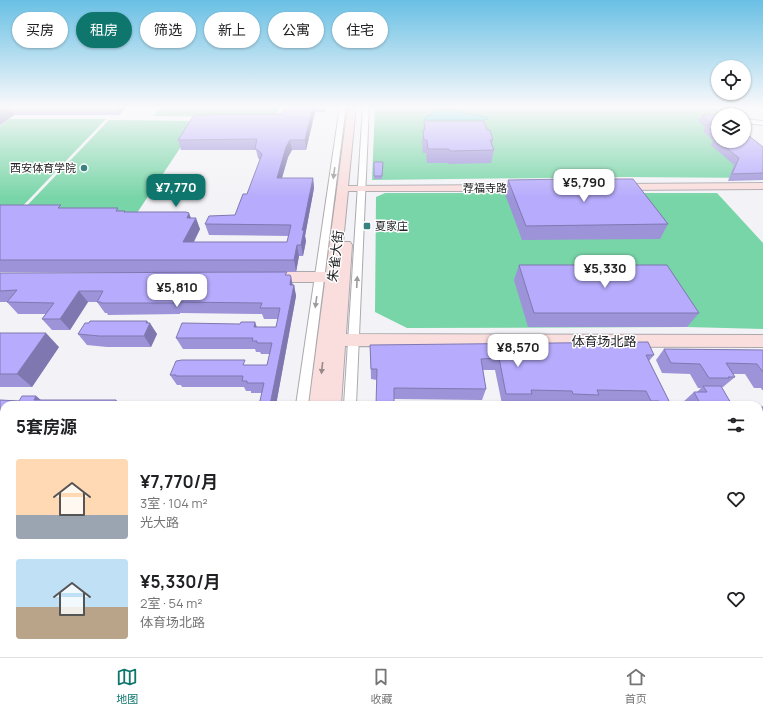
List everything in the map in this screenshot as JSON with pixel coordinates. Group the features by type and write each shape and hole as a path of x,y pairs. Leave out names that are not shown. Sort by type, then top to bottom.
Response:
{"main road":[{"name":"朱雀大街","path":"332,401 331,277 348,137"},
{"name":"朱雀大街","path":"331,277 356,189 358,137"},
{"path":"606,187 763,186"},
{"name":"荐福寺路","path":"356,189 535,188"},
{"path":"256,278 331,277"},
{"name":"朱雀大街","path":"319,401 331,340"},
{"name":"体育场北路","path":"331,340 763,341"}],"street":[{"path":"303,401 331,277 341,137"},
{"path":"350,401 354,340 356,189 362,137"}],"green space":[{"path":"0,137 89,137 15,214 0,214"},
{"path":"93,137 188,137 137,213 18,215"},
{"path":"374,137 711,137 711,148 748,148 763,178 624,177 372,180"},
{"path":"385,193 717,193 763,243 763,329 687,327 407,328 375,312 376,197"}],"building":[{"path":"180,137 306,137 305,140 290,140 286,147 277,178 313,178 302,230 304,230 301,245 297,245 294,260 0,260 0,205 61,205 58,208 118,208 116,211 125,211 124,212 186,212 189,213 187,218 196,218 183,242 287,242 291,225 205,224 209,216 235,215 243,194 247,194 262,154 255,148 257,139 178,140"},
{"path":"424,137 492,137 493,140 490,140 494,150 450,151 449,149 428,149 427,140 424,140"},
{"path":"751,138 763,147 763,173 732,174 739,158 726,148 751,148"},
{"path":"374,162 383,162 382,176 374,176"},
{"path":"562,176 571,176 571,178 563,179"},
{"path":"571,178 633,179 668,224 526,226 508,180 572,179"},
{"path":"519,265 667,265 699,313 534,313"},
{"path":"287,272 285,275 290,275 291,277 290,285 294,285 271,401 260,401 264,383 247,383 247,381 242,381 243,376 170,375 176,361 182,360 245,360 243,365 267,365 272,343 257,343 257,341 252,341 253,338 176,338 182,323 240,324 241,322 255,322 254,327 276,327 280,308 260,308 262,303 101,303 97,302 103,291 79,291 60,319 42,319 54,303 7,302 17,290 0,291 0,273"},
{"path":"90,321 147,321 146,323 150,323 144,336 99,336 78,334 85,323 89,323"},
{"path":"0,333 46,333 17,374 0,374"},
{"path":"648,342 654,355 646,355 669,401 651,401 646,391 597,390 599,395 573,394 572,391 531,390 532,394 506,394 499,358 481,359 486,389 394,388 394,401 376,401 377,369 371,369 370,345"},
{"path":"664,349 763,350 763,372 757,364 726,363 735,377 709,378 700,364 671,363"},
{"path":"703,386 721,386 730,401 699,401 694,392 707,392"},
{"path":"22,396 36,396 34,400 116,400 116,401 19,401"}],"place":[{"name":"西安体育学院","path":"84,168"},
{"name":"夏家庄","path":"367,226"}]}
